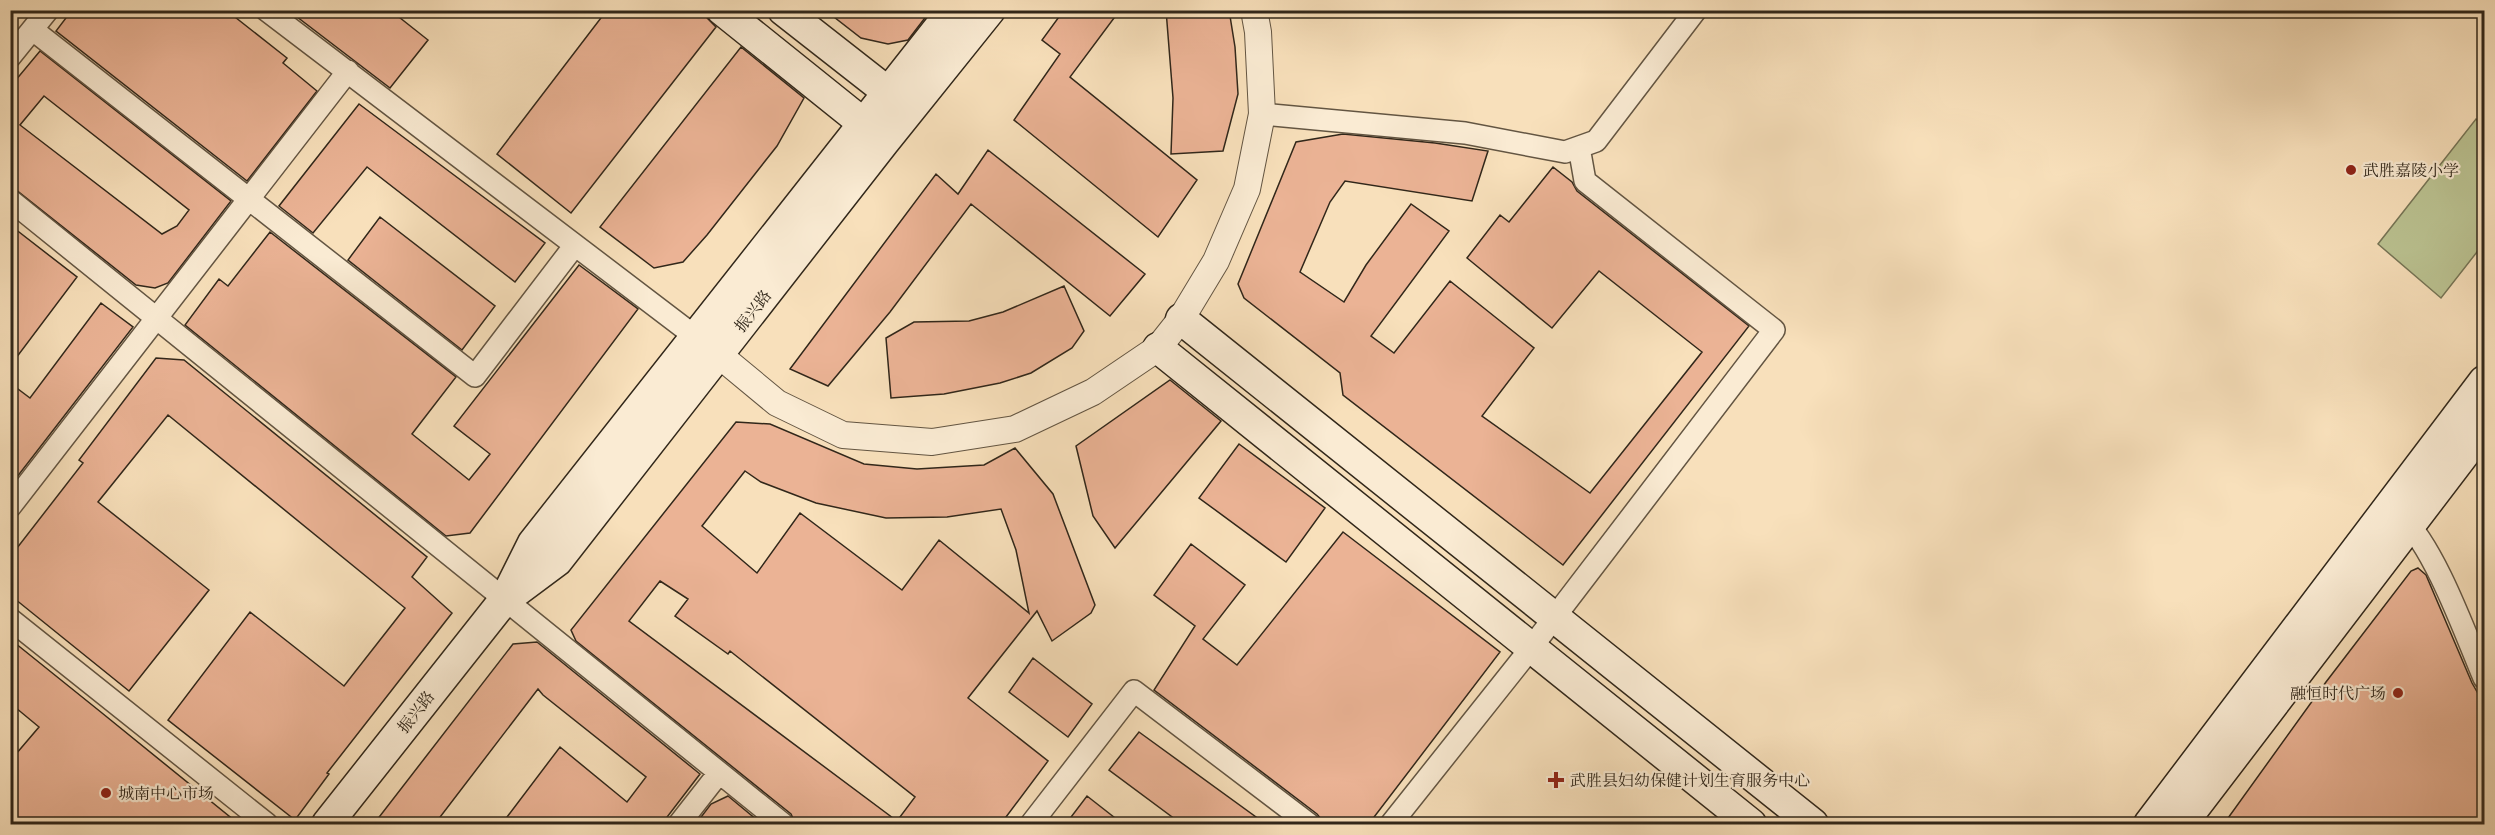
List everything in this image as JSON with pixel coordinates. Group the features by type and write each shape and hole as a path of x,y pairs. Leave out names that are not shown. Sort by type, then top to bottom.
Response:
{"main road":[{"path":"722,10 874,132"},
{"path":"783,10 899,101"},
{"name":"振兴路","path":"899,101 952,10"},
{"name":"振兴路","path":"327,825 505,599 556,561 707,346 899,101 990,10"},
{"path":"1181,319 1555,616 1813,825"},
{"path":"1158,348 1751,825"},
{"path":"2182,825 2400,516 2484,381"},
{"path":"2149,825 2400,516 2484,428"}],"street":[{"path":"10,57 48,10"},
{"path":"266,10 707,346 777,403 843,435 932,442 1015,429 1094,392 1158,348 1181,319 1216,261 1247,189 1262,114 1258,32 1254,10"},
{"path":"1262,114 1465,133 1565,152 1596,141 1696,10"},
{"path":"33,30 475,376 575,245"},
{"path":"10,507 348,71"},
{"path":"1391,825 1531,648 1774,330 1585,181 1579,147"},
{"path":"10,200 783,825"},
{"path":"2400,516 2442,583 2484,678"},
{"path":"10,620 267,825"},
{"path":"1031,825 1134,691 1309,825"},
{"path":"679,825 719,773"}],"green space":[{"path":"2476,119 2484,126 2484,243 2441,298 2378,244"}],"building":[{"path":"72,10 226,10 287,58 283,63 317,91 247,181 56,31"},
{"path":"288,10 390,10 428,40 390,88"},
{"path":"607,10 705,10 706,17 716,27 571,213 497,154"},
{"path":"825,10 931,10 908,40 888,44 861,38"},
{"path":"1064,10 1120,10 1070,77 1197,180 1158,237 1014,120 1060,54 1042,40"},
{"path":"1166,10 1229,10 1235,47 1238,94 1223,151 1171,154 1173,98"},
{"path":"741,47 804,98 777,146 707,235 683,262 654,268 600,227"},
{"path":"40,51 231,201 168,283 155,288 136,285 10,185 10,87","holes":["44,96 189,210 177,226 162,234 20,125"]},
{"path":"359,104 545,243 515,282 367,167 313,233 279,206"},
{"path":"1343,134 1488,151 1472,201 1345,181 1330,202 1300,272 1344,302 1366,265 1411,204 1449,231 1371,336 1394,353 1450,281 1534,348 1482,416 1590,493 1702,352 1599,271 1552,328 1467,258 1500,215 1509,222 1553,167 1572,182 1577,191 1749,326 1563,565 1343,395 1340,373 1244,298 1238,284 1296,142"},
{"path":"988,150 1145,274 1110,316 971,204 890,312 828,386 790,369 936,174 958,194"},
{"path":"380,217 495,306 462,350 348,260"},
{"path":"10,225 77,277 10,366"},
{"path":"270,232 456,377 412,434 469,480 490,454 454,426 579,265 638,309 470,533 446,536 185,325 219,279 228,286"},
{"path":"1064,286 1084,331 1072,348 1031,373 1000,383 944,394 891,398 886,338 914,322 969,321 1003,312"},
{"path":"101,303 133,327 10,486 10,383 30,398"},
{"path":"156,358 184,360 427,557 412,577 452,613 327,773 329,774 295,820 168,720 250,612 344,686 405,608 168,415 98,502 209,590 129,691 10,595 10,557 83,463 79,460"},
{"path":"1170,380 1221,421 1115,548 1093,516 1076,446"},
{"path":"736,422 770,424 864,464 917,469 984,465 1015,448 1053,494 1095,605 1091,613 1052,641 1037,611 968,698 1048,761 1000,825 796,825 791,814 576,641 571,630","holes":["745,471 761,482 816,503 886,518 947,517 1001,509 1016,550 1029,613 939,540 902,590 800,513 757,573 702,526","660,581 688,599 675,616 728,654 730,651 915,797 897,821 629,621"]},
{"path":"1239,444 1325,508 1286,562 1199,498"},
{"path":"1343,532 1500,652 1368,825 1326,825 1317,814 1154,690 1195,626 1154,595 1191,544 1245,585 1203,639 1237,665"},
{"name":"融恒时代广场","path":"2418,568 2426,575 2472,683 2484,704 2484,825 2223,825 2326,682 2411,571"},
{"name":"城南中心市场","path":"10,639 240,825 10,825 10,761 39,727 10,703"},
{"path":"537,642 700,774 661,825 501,825 560,747 627,802 646,777 538,689 434,825 373,825 513,644"},
{"path":"1033,658 1092,704 1068,737 1009,692"},
{"path":"1139,732 1267,825 1183,825 1109,770"},
{"path":"728,796 763,825 695,825 711,804"},
{"path":"1087,796 1124,825 1065,825"}],"place":[{"name":"武胜嘉陵小学","path":"2351,170"},
{"name":"融恒时代广场","path":"2398,693"},
{"name":"武胜县妇幼保健计划生育服务中心","path":"1556,780"},
{"name":"城南中心市场","path":"106,793"}]}
